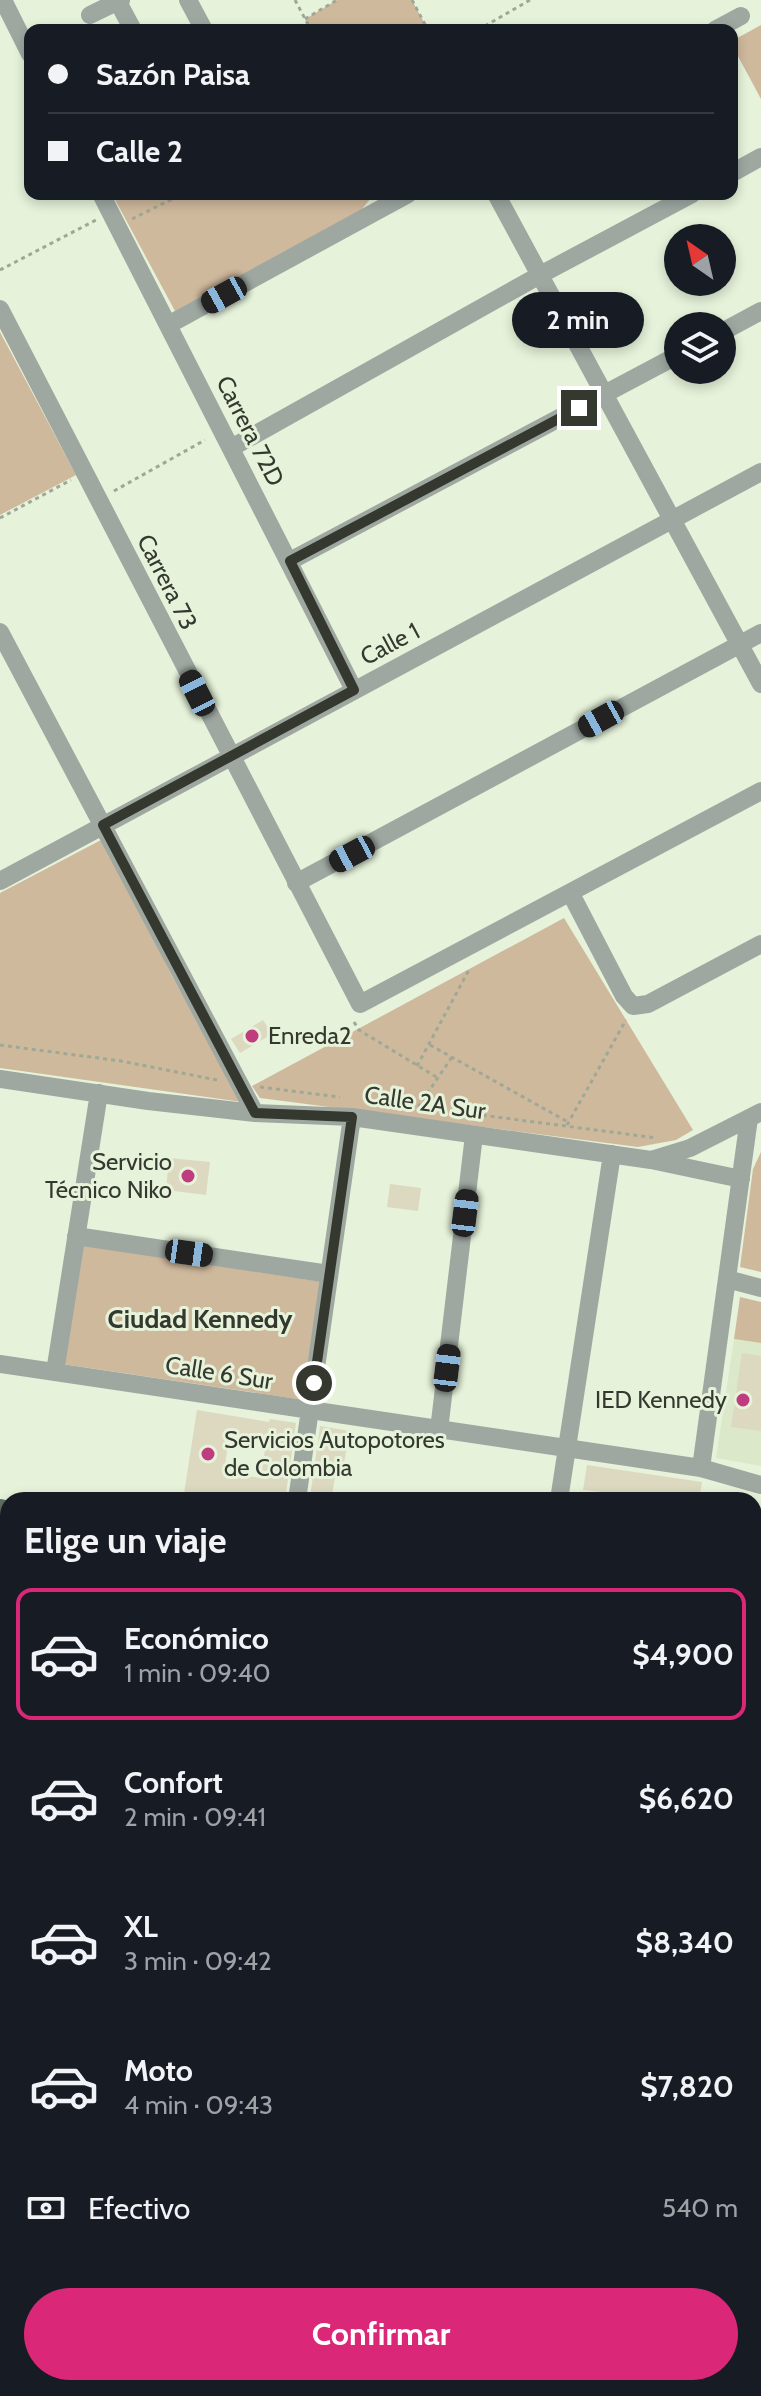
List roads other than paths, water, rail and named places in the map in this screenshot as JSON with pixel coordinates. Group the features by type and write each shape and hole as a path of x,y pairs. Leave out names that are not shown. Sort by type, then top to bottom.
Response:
{"street":[{"path":"3,0 24,42"},
{"path":"188,0 199,24"},
{"path":"90,15 120,1 130,24"},
{"path":"726,24 741,16"},
{"path":"738,170 761,157"},
{"name":"Carrera 72D","path":"104,200 354,690"},
{"path":"168,325 397,200"},
{"path":"499,200 761,684"},
{"path":"231,448 681,200"},
{"name":"Carrera 73","path":"0,309 360,1004 571,894"},
{"path":"736,324 761,311"},
{"path":"290,561 664,362"},
{"name":"Calle 1","path":"0,881 761,472"},
{"path":"0,632 255,1113"},
{"path":"296,883 761,633"},
{"path":"761,791 571,894 624,996 633,1006 648,1004 761,944"},
{"name":"Calle 2A Sur","path":"0,1079 255,1113 352,1117 651,1160 741,1179"},
{"path":"55,1372 99,1093"},
{"path":"701,1468 741,1179 755,1115"},
{"name":"Calle 2A Sur","path":"651,1160 690,1148 755,1115"},
{"path":"298,1492 352,1117"},
{"path":"439,1430 474,1135"},
{"path":"560,1492 612,1154"},
{"path":"76,1236 329,1274"},
{"path":"727,1279 761,1288"},
{"name":"Calle 6 Sur","path":"0,1364 701,1468 761,1485"}],"place":[{"name":"Enreda2","path":"252,1036"},
{"name":"Servicio Técnico Niko","path":"188,1176"},
{"name":"IED Kennedy","path":"743,1400"},
{"name":"Servicios Autopotores de Colombia","path":"208,1454"}],"district":[{"name":"Ciudad Kennedy","path":"200,1319"}]}
